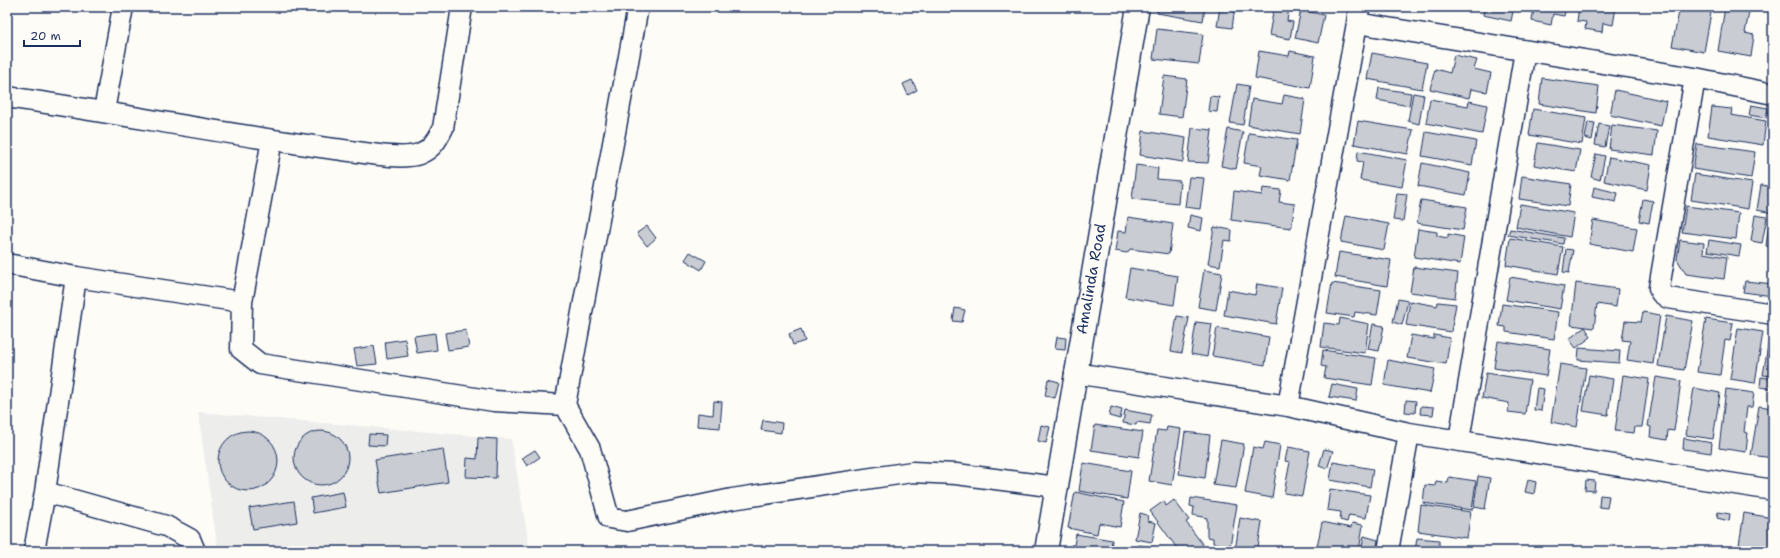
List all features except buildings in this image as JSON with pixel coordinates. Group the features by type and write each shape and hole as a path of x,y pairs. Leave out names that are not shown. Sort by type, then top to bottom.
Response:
{"street":[{"path":"104,111 123,7"},
{"path":"7,97 104,111 272,140 392,156 418,154 434,145 443,128 462,7"},
{"path":"638,7 565,405 590,449 609,518 627,521 732,499 912,472 956,474 1057,487"},
{"name":"Amalinda Road","path":"1046,551 1138,7"},
{"path":"1288,406 1358,15 1525,51 1695,78 1773,94"},
{"path":"1459,440 1525,51"},
{"path":"1695,78 1659,288 1661,293 1668,298 1773,314"},
{"path":"272,140 242,302 240,349 260,364 494,402 565,405"},
{"path":"7,264 76,277 242,302"},
{"path":"34,551 45,492 76,277"},
{"path":"1075,373 1288,406 1409,433 1773,490"},
{"path":"1388,551 1409,433"},
{"path":"45,492 166,526 190,539 195,551"}],"shaded area":[{"path":"198,412 511,439 530,551 218,551"}]}
